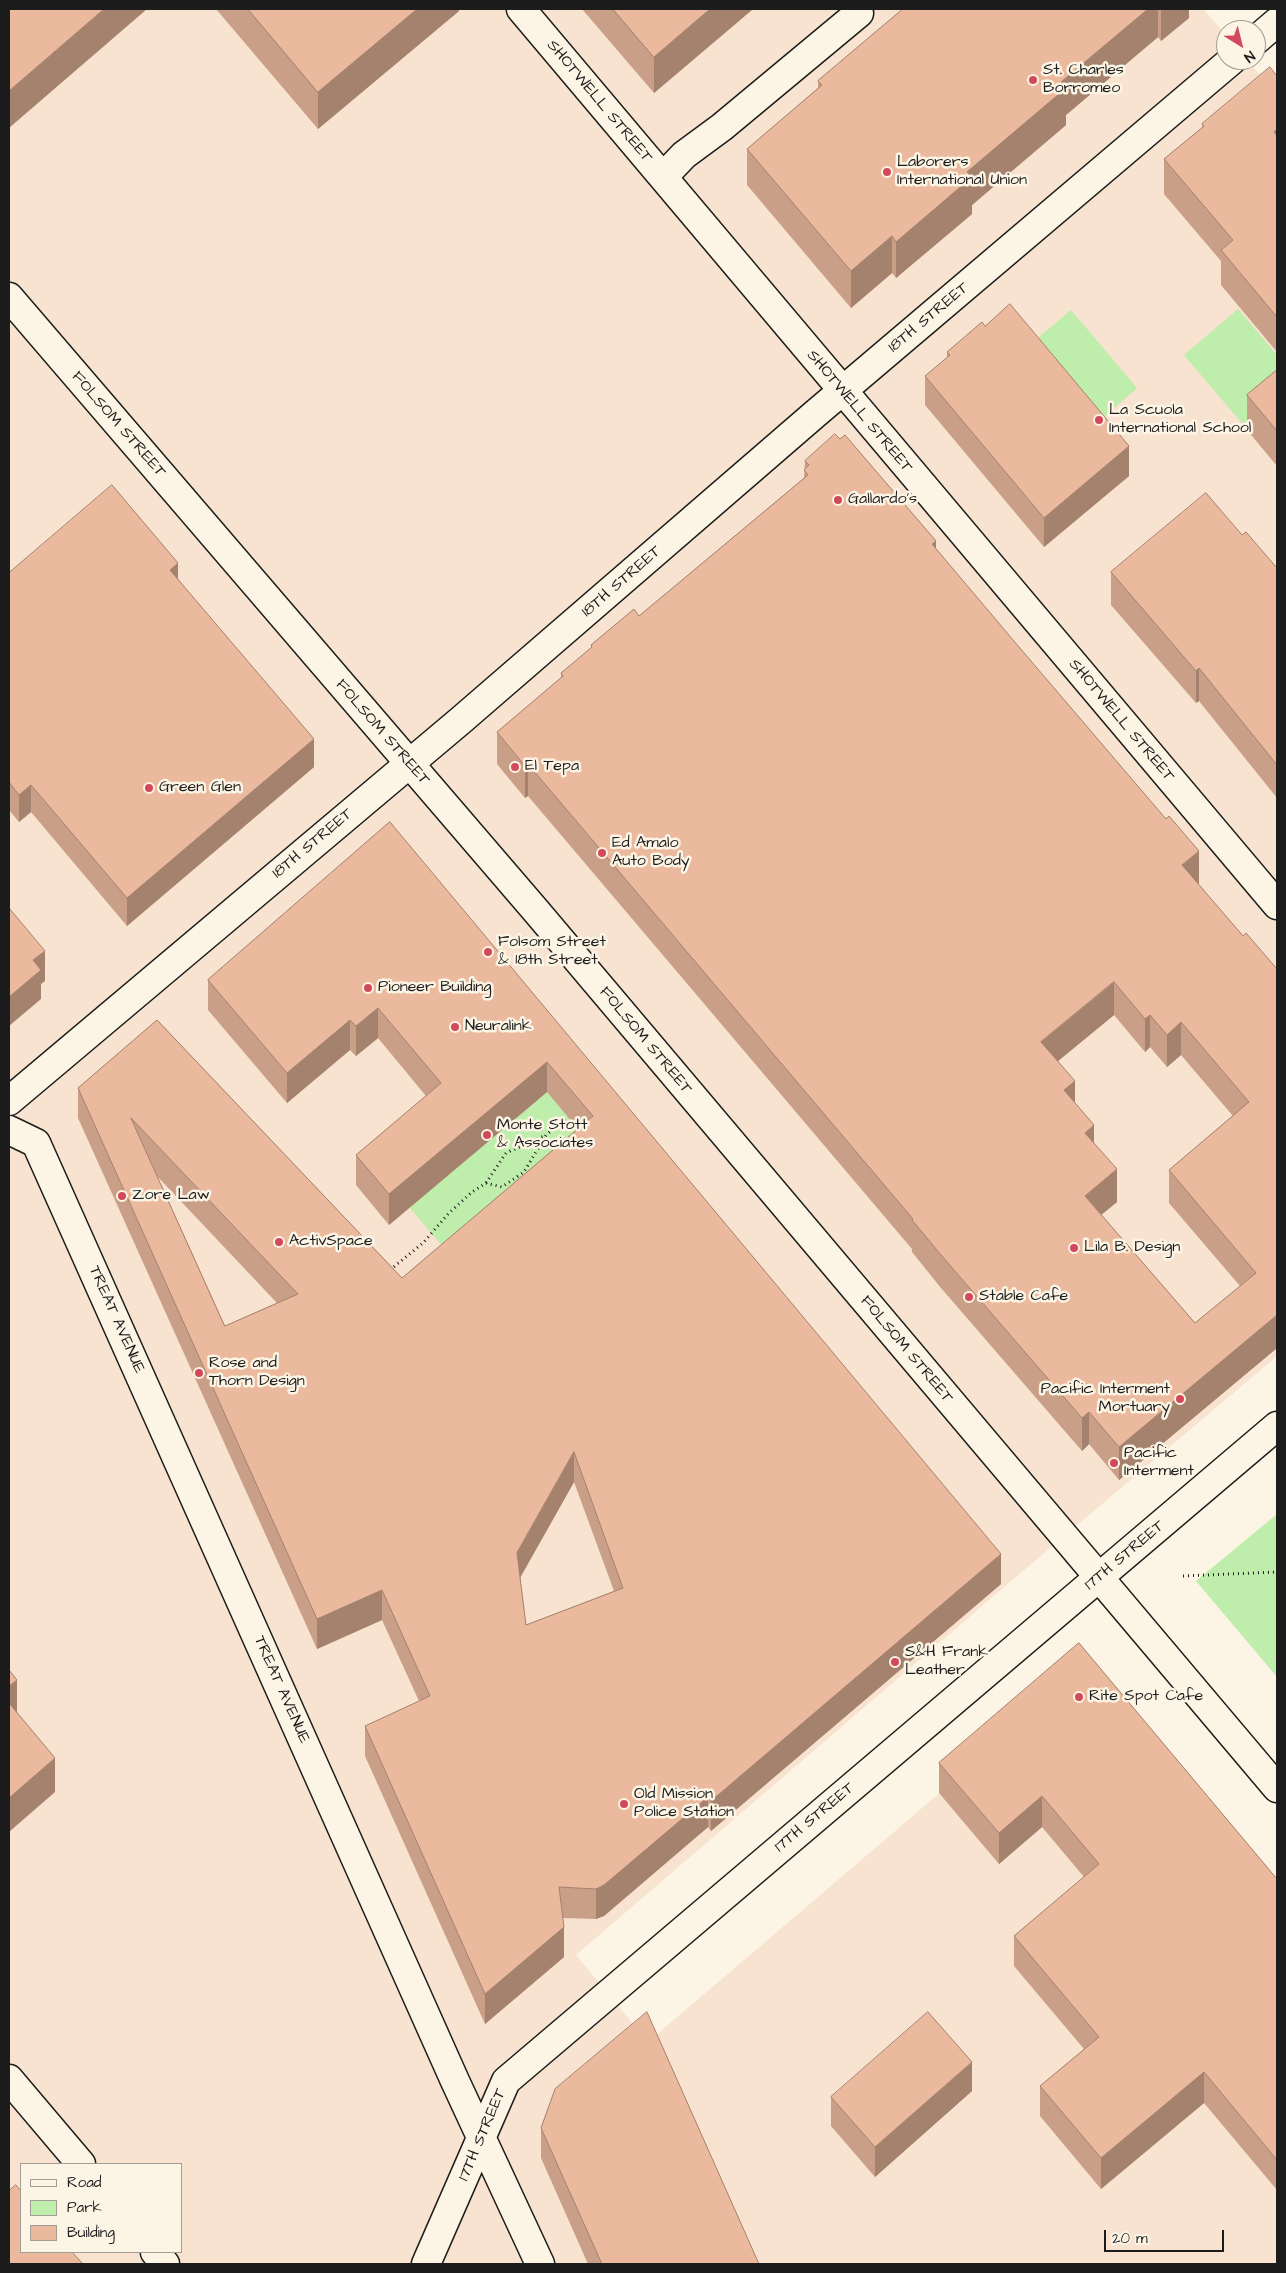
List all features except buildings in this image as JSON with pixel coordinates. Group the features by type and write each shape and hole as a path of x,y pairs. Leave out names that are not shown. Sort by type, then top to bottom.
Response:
{"street":[{"name":"SHOTWELL STREET","path":"521,9 1277,905"},
{"path":"663,177 684,155 722,127 859,13"},
{"path":"1266,31 1277,22"},
{"name":"18TH STREET","path":"9,1101 409,764 842,391 1220,70"},
{"name":"FOLSOM STREET","path":"9,297 409,764 1277,1788"},
{"name":"TREAT AVENUE","path":"9,1130 36,1143 455,2081 540,2264"},
{"name":"17TH STREET","path":"426,2264 506,2081 1277,1426"},
{"path":"9,2079 80,2163"},
{"path":"156,2253 165,2264"}],"path":[{"path":"386,1274 423,1243 449,1213 486,1183 506,1153 546,1135 575,1111"},
{"path":"486,1183 502,1187 524,1172 546,1135"},
{"path":"524,1172 529,1179"},
{"path":"1183,1576 1277,1572"}],"shaded area":[{"path":"9,9 1203,9 1216,24 1216,70 1256,70 1277,95 1277,1356 1010,1582 576,1955 648,2042 1079,1674 1277,1910 1277,2264 9,2264"}],"green space":[{"path":"1238,309 1277,355 1277,402 1246,428 1184,355"},
{"path":"1071,310 1137,388 1094,426 1027,347"},
{"path":"547,1092 593,1147 456,1262 409,1207"},
{"path":"1277,1514 1277,1677 1196,1581"}],"place":[{"name":"St. Charles Borromeo","path":"1033,80"},
{"name":"Laborers International Union","path":"887,172"},
{"name":"La Scuola International School","path":"1099,420"},
{"name":"Gallardo's","path":"838,500"},
{"name":"El Tepa","path":"515,767"},
{"name":"Green Glen","path":"149,788"},
{"name":"Ed Amalo Auto Body","path":"602,853"},
{"name":"Folsom Street & 18th Street","path":"488,952"},
{"name":"Pioneer Building","path":"368,988"},
{"name":"Neuralink","path":"455,1027"},
{"name":"Monte Stott & Associates","path":"487,1135"},
{"name":"Zore Law","path":"122,1196"},
{"name":"ActivSpace","path":"279,1242"},
{"name":"Lila B. Design","path":"1074,1248"},
{"name":"Stable Cafe","path":"969,1297"},
{"name":"Rose and Thorn Design","path":"199,1373"},
{"name":"Pacific Interment Mortuary","path":"1180,1399"},
{"name":"Pacific Interment","path":"1114,1463"},
{"name":"S&H Frank Leather","path":"895,1662"},
{"name":"Rite Spot Cafe","path":"1079,1697"},
{"name":"Old Mission Police Station","path":"624,1804"}]}
